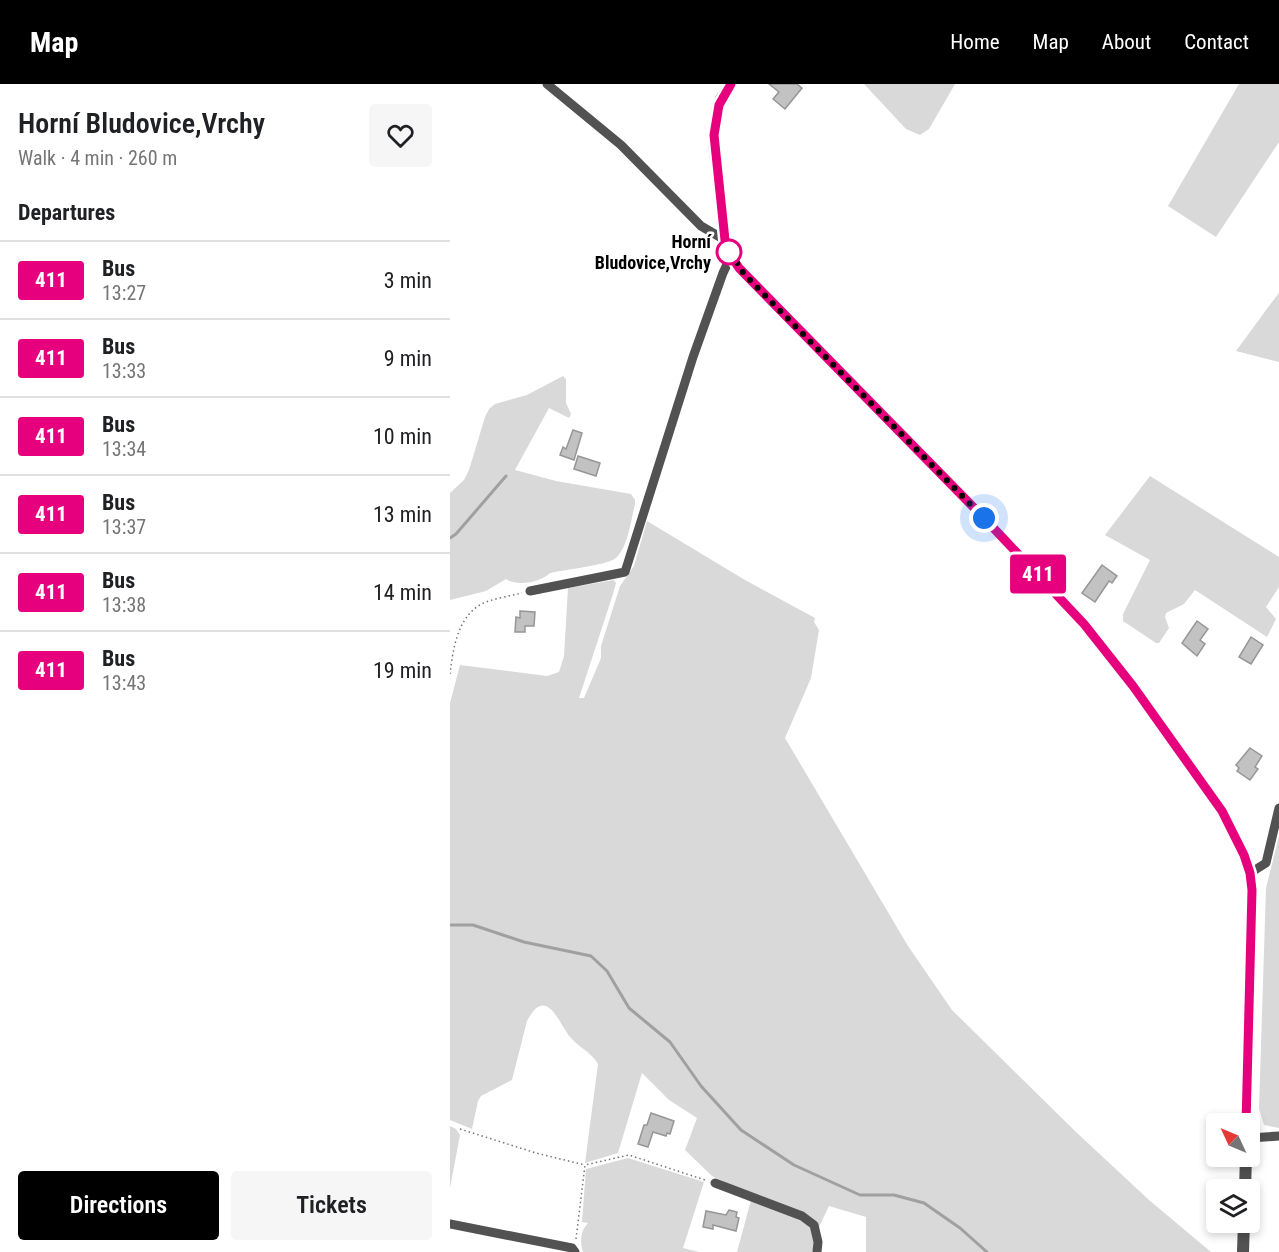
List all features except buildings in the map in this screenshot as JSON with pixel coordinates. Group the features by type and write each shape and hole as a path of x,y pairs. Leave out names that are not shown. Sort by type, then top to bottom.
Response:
{"street":[{"path":"547,84 615,140 704,229 725,240"},
{"path":"731,84 719,105 714,135 725,240 731,256 744,274 984,518 1084,624 1133,686 1222,811 1241,847 1250,873 1252,897 1246,1113"},
{"path":"530,591 625,572 693,357 731,256"},
{"path":"1250,873 1266,863 1279,808"},
{"path":"1260,1137 1279,1136"},
{"path":"715,1183 802,1216 814,1225 817,1233 817,1252"},
{"path":"450,1224 574,1250"},
{"path":"1243,1252 1244,1233"}],"path":[{"path":"450,674 453,651 463,620 484,603 530,591"},
{"path":"460,1129 585,1166 629,1155 715,1183"},
{"path":"574,1250 585,1166"}],"shaded area":[{"path":"864,84 955,84 929,129 920,135 906,129"},
{"path":"1239,84 1279,84 1279,142 1216,237 1168,206"},
{"path":"1279,293 1279,362 1236,351 1275,298"},
{"path":"563,376 566,379 566,403 571,414 569,418 549,408 515,470 556,481 631,494 635,504 620,553 616,558 604,563 550,573 541,579 529,582 516,583 506,579 486,591 450,600 450,493 464,480 469,470 489,409 495,404 527,395"},
{"path":"1150,476 1279,557 1279,587 1266,607 1276,619 1267,637 1195,590 1184,604 1166,613 1169,628 1159,643 1123,621 1123,614 1150,560 1105,535"},
{"path":"647,521 745,580 815,618 814,622 819,630 811,678 785,738 908,946 952,1010 1076,1132 1149,1200 1211,1252 866,1252 866,1217 829,1206 819,1227 712,1176 685,1150 697,1118 669,1100 642,1073 618,1153 585,1163 598,1064 571,1038 547,1006 534,1010 527,1021 512,1080 481,1096 472,1129 450,1120 450,703 460,665 547,676 559,672 564,656 568,588 614,580 616,583 613,594 579,698 584,698 601,658 601,646 620,586 634,566"},
{"path":"1279,836 1279,1128 1264,1125 1259,1109 1266,888"},
{"path":"450,1126 460,1135 450,1188"},
{"path":"628,1158 704,1182 683,1248 699,1252 583,1252 581,1237 588,1223 582,1222 586,1169"},
{"path":"751,1200 786,1211 803,1220 813,1233 813,1252 737,1252"}],"waterway":[{"path":"450,538 506,476"},
{"path":"450,925 473,925 524,942 591,956 607,971 629,1008 670,1042 701,1086 741,1130 794,1165 860,1195 894,1195 924,1203 960,1228 987,1252"}],"bus line":[{"name":"411","path":"731,84 721,99 717,112 714,141 725,240 739,268 984,518 1084,624 1133,686 1222,811 1241,847 1250,873 1252,890 1246,1113"}],"place":[{"name":"Horní Bludovice,Vrchy","path":"729,252"}],"route":[{"path":"729,252 728,248 744,274 984,518"}]}
